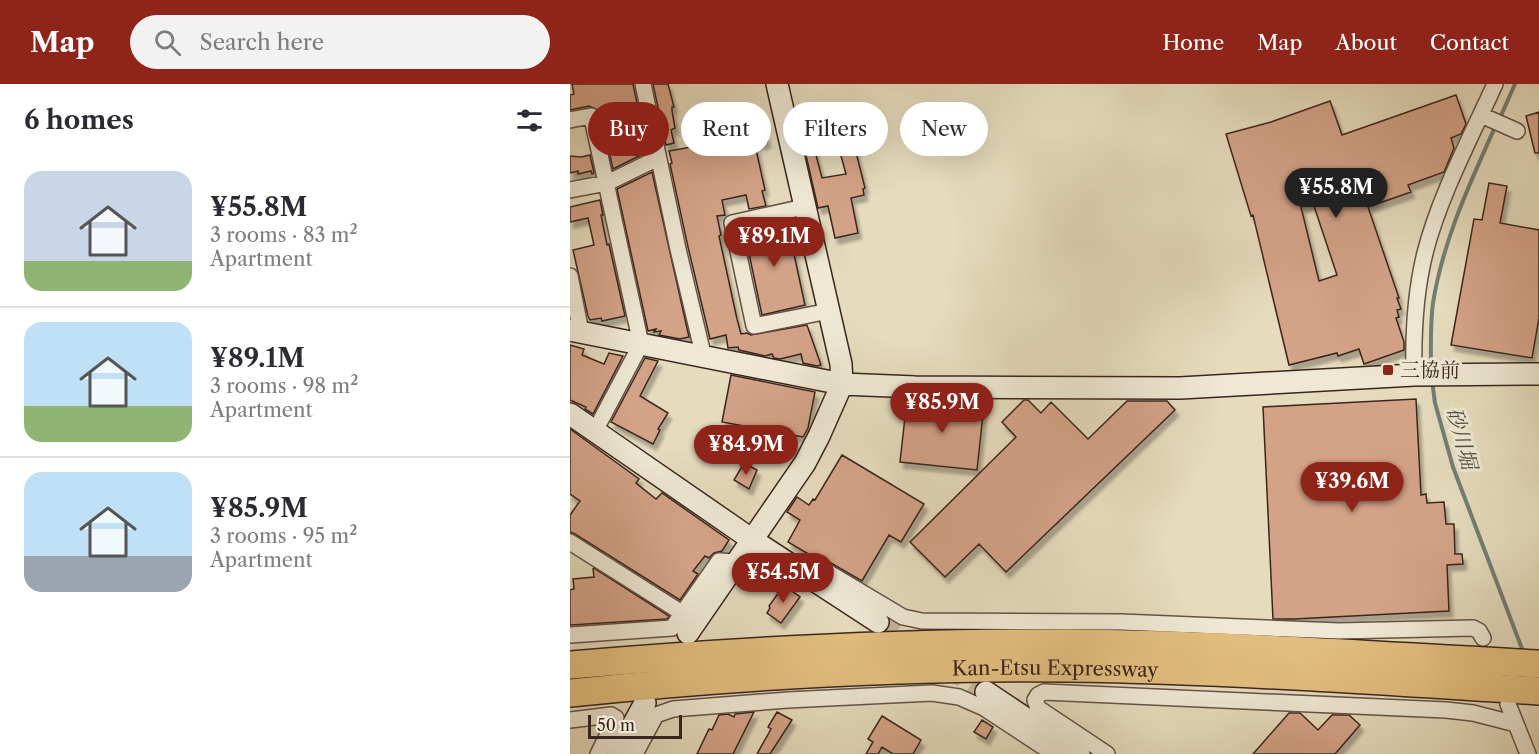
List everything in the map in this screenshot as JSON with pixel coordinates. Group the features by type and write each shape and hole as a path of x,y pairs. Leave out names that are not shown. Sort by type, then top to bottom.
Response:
{"highway":[{"name":"Kan-Etsu Expressway","path":"570,665 773,650 935,644 1078,643 1312,651 1493,649"},
{"path":"1493,649 1539,649"},
{"path":"1493,649 1539,664"},
{"name":"Kan-Etsu Expressway","path":"570,693 696,680 1066,668 1299,678 1510,697 1539,691"}],"street":[{"path":"643,84 704,358"},
{"path":"570,635 666,629 685,623 735,562 805,463 842,384 841,364 777,84"},
{"path":"1416,375 1413,332 1418,285 1425,251 1443,200 1483,116 1495,84"},
{"path":"570,120 591,116 592,118 641,345 595,430"},
{"path":"1483,116 1514,130"},
{"path":"570,190 607,183 658,158"},
{"path":"804,207 732,223 754,326 829,311"},
{"path":"570,276 576,331 842,384 937,387 1180,388 1448,374 1537,379"},
{"path":"570,414 751,540 878,621"},
{"path":"570,542 685,623"},
{"path":"803,573 819,567 903,617 922,621 1121,622 1339,631 1473,628 1479,631 1493,649"},
{"path":"986,692 1078,754"},
{"path":"1107,754 1038,708 1035,700 1038,695 1044,692 1446,710 1473,713 1516,724"},
{"path":"635,754 656,715 673,709 788,700 932,693 959,697 984,708 1054,754"},
{"path":"1510,697 1516,724 1528,754"},
{"path":"616,754 645,703"},
{"path":"570,720 612,715 616,718 598,754"}],"building":[{"path":"572,84 633,84 637,102 588,102 588,106 570,110 570,95 574,94"},
{"path":"653,84 668,84 674,107 672,111 675,128 671,130 674,143 669,144 669,102 657,102"},
{"path":"1456,95 1466,124 1461,134 1451,138 1454,148 1444,172 1408,185 1411,192 1368,207 1399,298 1397,298 1401,309 1397,310 1399,317 1396,318 1404,342 1404,350 1364,364 1359,349 1338,356 1337,353 1289,365 1253,215 1251,216 1226,134 1271,122 1330,101 1342,135","holes":["1313,203 1337,275 1319,281 1301,207"]},
{"path":"1539,112 1539,153 1535,153 1526,116"},
{"path":"681,149 681,156 757,156 766,206 749,209 746,195 722,200 725,215 717,216 721,235 719,236 741,334 751,335 807,325 821,365 803,363 801,354 780,359 774,358 772,354 765,356 739,350 738,347 728,348 726,335 710,339 688,247 669,151"},
{"path":"570,156 590,156 594,173 592,174 591,171 578,174 578,171 570,173"},
{"path":"610,156 639,156 613,169"},
{"path":"806,156 816,156 822,178 846,174 841,156 857,156 865,188 863,189 864,195 851,198 858,233 835,238 828,206 818,208"},
{"path":"652,172 689,337 680,339 659,335 661,331 654,332 656,329 648,331 617,189"},
{"path":"1489,183 1507,186 1500,223 1539,230 1539,318 1532,358 1451,345 1474,219 1482,220"},
{"path":"600,200 607,245 609,244 625,316 602,321 601,318 590,320 588,316 573,250 594,245 588,218 570,222 570,207"},
{"path":"780,222 780,224 787,222 805,305 762,315 744,230"},
{"path":"570,345 584,349 582,355 604,364 609,353 623,356 593,414 585,409 586,407 570,400"},
{"path":"645,358 658,361 640,396 668,413 658,429 660,430 653,444 611,422"},
{"path":"731,375 815,392 808,428 803,437 722,422"},
{"path":"907,399 984,405 977,470 900,462"},
{"path":"1416,399 1421,495 1426,494 1427,503 1444,502 1446,524 1454,524 1455,554 1462,554 1463,564 1447,565 1449,611 1273,619 1263,407"},
{"path":"1024,400 1028,400 1041,413 1051,402 1088,439 1127,401 1167,401 1175,410 1006,572 979,544 945,577 910,542 1016,437 1002,422"},
{"path":"570,429 639,479 636,483 656,499 662,493 729,540 722,551 714,553 709,558 705,556 693,571 698,574 680,600 570,532 570,515 580,501 570,494"},
{"path":"842,455 924,504 901,542 889,535 862,581 788,542 800,520 787,512 797,497 809,505 813,499 815,500"},
{"path":"744,463 757,470 749,489 734,480"},
{"path":"593,569 669,616 667,619 570,625 570,590 574,589 573,579 594,577"},
{"path":"784,585 800,597 781,623 767,613 769,606"},
{"path":"754,712 733,754 697,754 709,729 712,730 719,715 728,714 734,717 735,714"},
{"path":"777,712 792,720 770,754 757,754 771,729 768,727"},
{"path":"1289,713 1300,713 1318,730 1332,715 1349,715 1360,725 1335,754 1253,754"},
{"path":"882,716 921,740 913,754 893,754 882,747 878,754 866,754 873,742 868,739"},
{"path":"982,720 993,727 986,739 974,732"}],"waterway":[{"name":"砂川堀","path":"1500,118 1515,84"},
{"name":"砂川堀","path":"1431,367 1432,311 1443,257 1458,212 1496,125"},
{"name":"砂川堀","path":"1432,380 1435,403 1453,467 1524,654"}],"tunnel":[{"path":"878,622 918,648"},
{"path":"946,666 986,692"}],"place":[{"name":"三協前","path":"1388,370"}]}
